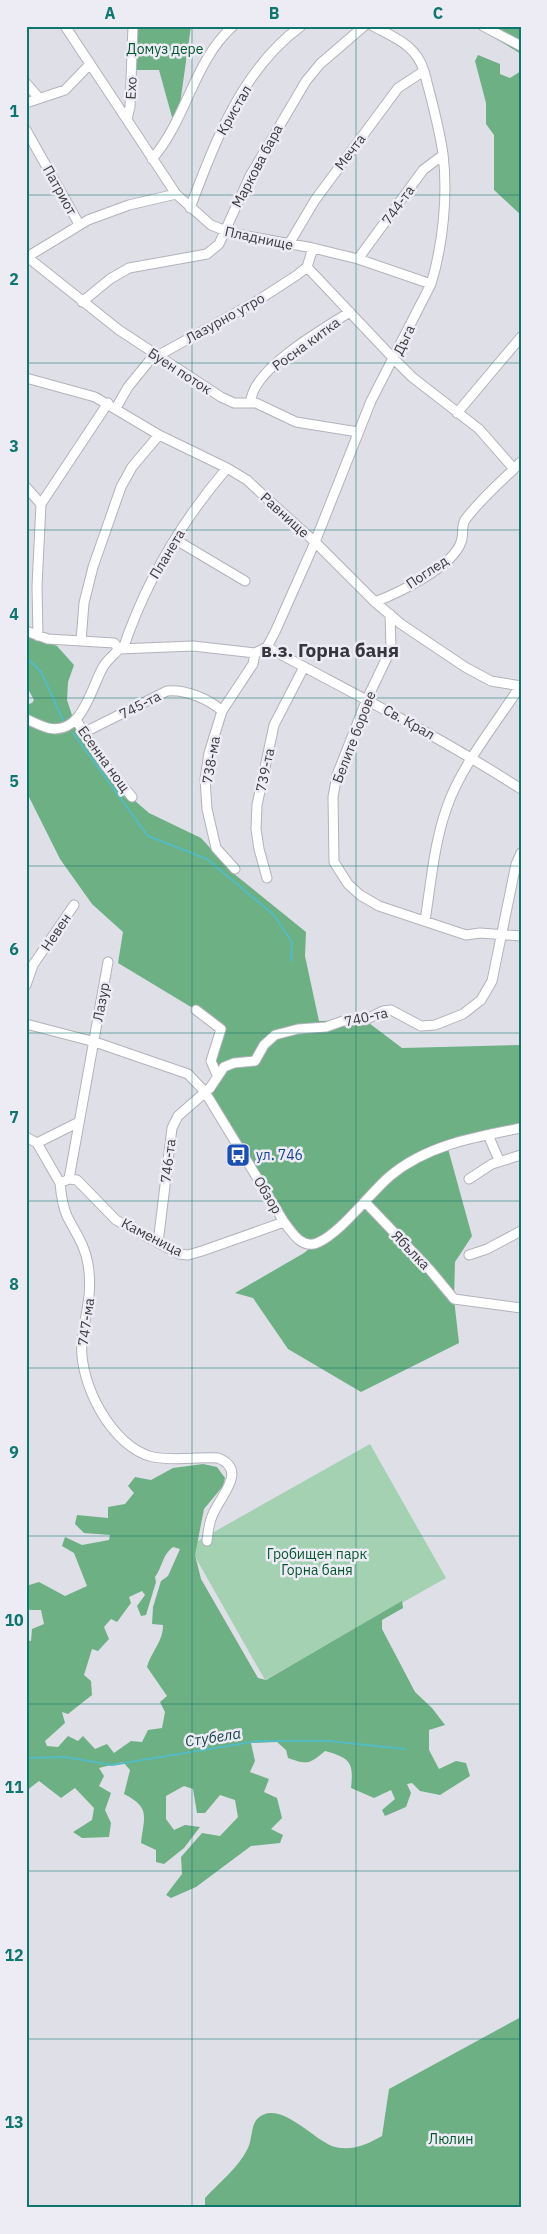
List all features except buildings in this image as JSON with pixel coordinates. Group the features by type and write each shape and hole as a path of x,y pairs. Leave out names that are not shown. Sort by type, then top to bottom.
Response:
{"street":[{"name":"Ехо","path":"127,119 130,108 133,26"},
{"path":"152,159 176,123 207,56 233,26"},
{"name":"Кристал","path":"190,208 214,143 229,117 269,54 301,26"},
{"name":"Маркова бара","path":"82,302 110,279 129,268 206,254 219,244 250,176 282,119 310,76 320,64 364,26"},
{"name":"Дъга","path":"267,647 315,542 371,401 394,359 436,270 443,213 443,155 424,71 420,58 414,50 372,26"},
{"path":"483,26 521,46"},
{"name":"Пладнище","path":"66,27 176,194 211,225 224,231 358,259 431,284"},
{"path":"26,103 65,90 90,64"},
{"name":"Мечта","path":"289,244 315,200 398,88 424,71"},
{"path":"26,84 39,98"},
{"name":"Патриот","path":"26,130 79,224"},
{"name":"744-та","path":"358,259 424,170 443,155"},
{"path":"27,256 79,224 129,205 176,194"},
{"path":"312,248 307,266 394,359 457,414 486,436 514,469"},
{"name":"Буен поток","path":"27,256 82,302 221,398 234,403 251,402 296,422 358,432"},
{"name":"Лазурно утро","path":"41,504 112,406 139,372 157,355 257,301 307,266"},
{"name":"Росна китка","path":"251,402 252,391 268,372 295,349 350,312"},
{"path":"457,414 521,338"},
{"name":"Равнище","path":"26,378 78,391 112,406 159,435 227,468 246,480 315,542 375,602 390,614 465,667 491,681 521,685"},
{"path":"81,641 84,603 93,567 120,487 132,467 159,435"},
{"name":"Поглед","path":"375,602 419,580 442,565 462,542 464,522 503,476 521,462"},
{"name":"Планета","path":"121,649 144,593 204,496 227,468"},
{"path":"26,486 41,504 38,636"},
{"path":"176,540 245,581"},
{"name":"Белите борове","path":"390,614 391,649 366,699 337,775 333,797 334,862 348,884 360,895 379,906 466,935 480,933 521,936"},
{"path":"26,631 48,640 114,643 121,649"},
{"path":"26,719 49,728 62,727 76,720 92,693 103,666 121,649 193,646 255,652 267,647"},
{"name":"Св. Крал","path":"267,647 472,758 521,790"},
{"name":"738-ма","path":"235,869 216,848 207,809 205,779 222,710 253,664 255,652"},
{"name":"739-та","path":"267,878 257,835 257,805 274,725 304,667"},
{"path":"425,921 437,845 447,806 472,758 521,685"},
{"name":"745-та","path":"85,732 167,691 177,690 214,703 222,710"},
{"name":"Есенна нощ","path":"76,720 105,765 132,797"},
{"name":"740-та","path":"205,1092 217,1075 228,1065 255,1061 264,1045 275,1035 298,1029 326,1027 343,1021 365,1020 382,1011 391,1010 421,1026 434,1025 463,1014 481,1000 492,981 516,864 521,853"},
{"name":"Невен","path":"26,985 33,965 74,905"},
{"name":"Лазур","path":"95,1042 95,1031 108,962"},
{"path":"196,1010 221,1029 211,1061 217,1075"},
{"name":"Обзор","path":"26,1024 95,1042 188,1074 205,1092 284,1222 296,1237 306,1244 316,1243 365,1202 389,1177 410,1161 446,1145 521,1128"},
{"path":"26,1137 37,1143 60,1183 70,1179 95,1042"},
{"name":"746-та","path":"158,1243 172,1128 178,1116 205,1092"},
{"path":"37,1143 79,1122"},
{"path":"488,1134 499,1160"},
{"path":"469,1179 499,1160 521,1155"},
{"name":"Каменица","path":"70,1179 77,1180 116,1220 179,1254 188,1255 284,1222"},
{"name":"747-ма","path":"60,1183 64,1208 84,1247 88,1264 91,1297 82,1343 90,1389 113,1429 139,1452 154,1457 218,1458 225,1461 231,1468 232,1475 229,1485 212,1514 207,1541"},
{"name":"Ябълка","path":"365,1202 435,1275 454,1299 521,1308"},
{"path":"469,1255 487,1249 521,1231"}],"green space":[{"name":"Домуз дере","path":"133,26 191,26 178,118 172,117 159,70 132,70"},
{"path":"475,26 521,26 521,54"},
{"path":"478,55 500,64 500,74 510,78 521,71 521,215 494,190 494,135 486,124 486,103 475,61"},
{"path":"26,635 57,646 74,665 68,682 67,700 73,718 49,728 76,720 127,794 149,813 201,838 233,873 306,932 305,956 319,1021 365,1020 402,1048 521,1045 521,1128 447,1145 472,1236 455,1262 454,1299 459,1343 361,1392 288,1349 253,1298 235,1293 304,1253 315,1244 295,1237 205,1092 217,1075 211,1061 221,1029 196,1010 118,963 123,932 92,904 60,859 26,791 26,705 34,700 26,685"},
{"name":"Гробищен парк Горна баня","path":"370,1444 446,1578 265,1680 189,1546"},
{"path":"203,1464 217,1467 225,1478 223,1486 204,1509 195,1555 201,1579 258,1678 266,1680 402,1601 403,1608 382,1620 382,1629 415,1692 432,1708 445,1725 429,1730 429,1750 439,1769 456,1761 466,1763 470,1776 440,1795 420,1791 412,1783 407,1784 411,1793 406,1807 385,1816 382,1810 395,1799 391,1790 374,1798 351,1788 351,1767 340,1756 325,1751 312,1761 300,1762 288,1758 286,1750 277,1742 251,1743 255,1761 250,1772 269,1779 264,1792 277,1798 282,1818 271,1829 283,1835 280,1843 251,1846 196,1887 171,1898 166,1895 182,1874 181,1857 202,1833 220,1836 238,1817 235,1800 220,1795 205,1813 197,1813 193,1789 184,1786 166,1796 166,1819 174,1830 185,1825 200,1827 184,1848 164,1864 156,1862 156,1850 141,1843 144,1814 133,1799 124,1794 130,1770 123,1762 99,1768 104,1776 99,1786 111,1793 105,1810 111,1823 109,1837 82,1838 73,1832 92,1820 94,1808 75,1788 61,1798 39,1781 26,1791 26,1640 31,1641 32,1629 44,1624 41,1610 30,1610 26,1607 26,1586 39,1582 65,1596 87,1586 74,1553 62,1546 65,1537 82,1545 109,1540 110,1535 84,1533 75,1524 77,1515 108,1518 108,1507 125,1504 134,1493 128,1486 135,1477 151,1480 173,1468","holes":["173,1547 180,1549 168,1576 161,1581 153,1607 152,1624 163,1625 163,1631 147,1667 167,1696 160,1702 165,1712 162,1728 148,1730 142,1742 131,1741 114,1753 107,1744 95,1749 83,1736 78,1741 68,1736 58,1747 47,1746 45,1741 65,1723 62,1712 68,1714 92,1695 91,1681 84,1675 92,1649 98,1651 109,1639 104,1627 111,1619 117,1622 131,1603 129,1597 142,1591 145,1595 137,1606 141,1616 146,1615 156,1582 155,1577 165,1557"]},
{"name":"Люлин","path":"521,2017 521,2208 205,2208 205,2198 244,2155 257,2119 266,2114 286,2117 327,2144 335,2147 348,2148 366,2144 382,2136 389,2089"}],"waterway":[{"path":"26,657 41,672 63,720"},
{"path":"73,733 148,836 207,859 273,914 292,942 291,961"},
{"name":"Стубела","path":"26,1758 65,1757 112,1765 257,1741 329,1741 405,1749"}],"place":[{"name":"ул. 746","path":"238,1155"}],"district":[{"name":"в.з. Горна баня","path":"330,650"}]}
